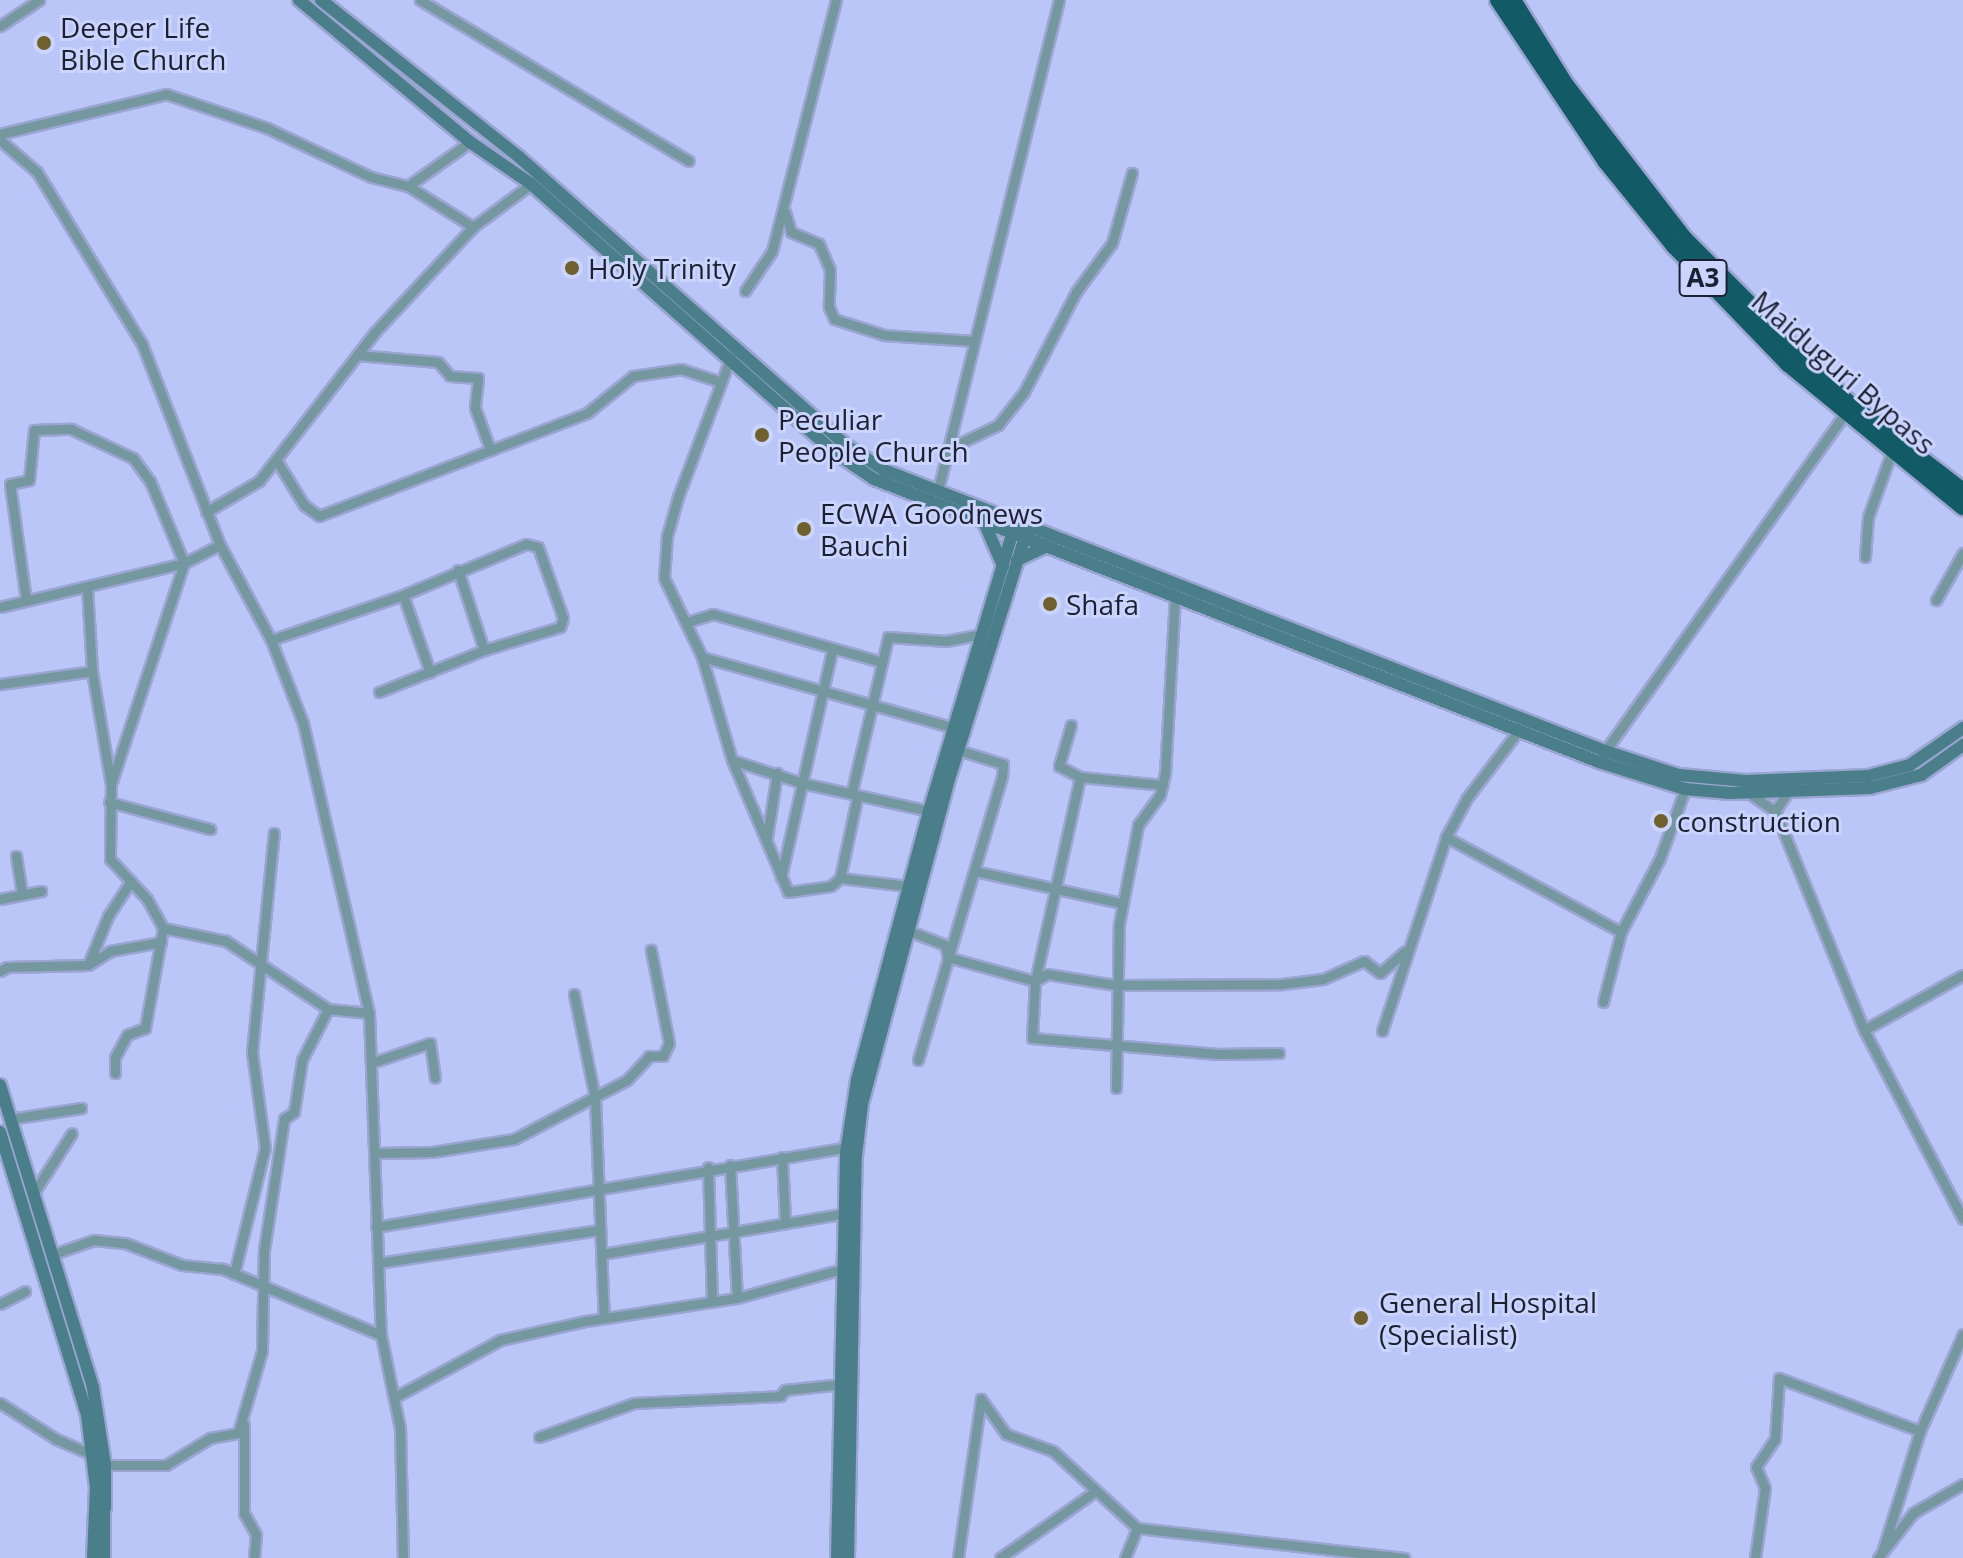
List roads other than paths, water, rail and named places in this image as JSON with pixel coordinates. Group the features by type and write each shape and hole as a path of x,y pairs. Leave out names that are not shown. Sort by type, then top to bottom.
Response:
{"highway":[{"name":"Maiduguri Bypass","path":"1498,0 1563,102 1679,242 1788,364 1963,491"},
{"name":"Maiduguri Bypass","path":"1513,0 1575,98 1679,242"},
{"name":"Maiduguri Bypass","path":"1848,410 1892,451 1963,507"}],"street":[{"path":"0,26 39,0"},
{"path":"299,0 470,142 531,184 855,453 938,490 1047,546 1519,730 1602,757 1695,777 1795,780 1883,773 1956,745"},
{"path":"321,0 519,157 858,469 984,522 1020,530 1685,789 1788,792 1898,783 1921,775 1956,745 1963,728"},
{"path":"420,0 689,161"},
{"path":"745,291 772,251 836,0"},
{"path":"938,490 952,447 974,341 1059,0"},
{"path":"0,137 166,94 267,128 371,177 408,186 473,227"},
{"path":"0,137 37,172 142,344 220,545 271,640 303,723 369,1013 374,1062 381,1335 397,1396 405,1524 403,1558"},
{"path":"408,186 470,142"},
{"path":"952,447 998,425 1024,392 1076,292 1112,243 1132,173"},
{"path":"206,512 259,481 357,355 473,227 531,184"},
{"path":"785,204 784,221 791,232 819,244 830,270 829,307 834,319 884,335 974,341"},
{"path":"732,351 667,536 664,578 702,657 732,760 788,892 805,886 831,886 840,878 857,798 852,791 881,662 893,633 946,641 982,634"},
{"path":"357,355 438,362 450,376 478,378 475,408 490,449"},
{"path":"277,461 304,505 319,516 587,413 633,376 681,369 719,381"},
{"path":"1602,757 1848,410"},
{"path":"26,600 10,484 29,480 37,429 71,429 133,458 150,481 184,563 111,784 110,859 131,881 163,928 145,1028 127,1035 115,1058 115,1073"},
{"path":"1865,557 1868,517 1892,451"},
{"path":"984,522 1003,566"},
{"path":"848,1558 856,1156 862,1104 958,750 1017,560 1020,530"},
{"path":"837,1558 848,1213 847,1147 857,1080 929,811 1003,566 1020,530"},
{"path":"271,640 403,595 458,570 533,543 563,618 560,627 484,650 379,692"},
{"path":"0,607 184,563 220,545"},
{"path":"1017,560 1047,546"},
{"path":"1936,600 1963,553"},
{"path":"458,570 484,650"},
{"path":"87,587 92,671 111,784"},
{"path":"403,595 430,672"},
{"path":"1116,1088 1116,985 1121,903 1138,825 1163,785 1175,595"},
{"path":"687,622 713,614 881,662"},
{"path":"781,877 832,650"},
{"path":"702,657 954,728"},
{"path":"0,684 92,671"},
{"path":"1071,725 1059,766 1080,777 1163,785"},
{"path":"1382,1031 1405,951 1446,837 1467,798 1519,730"},
{"path":"918,1060 975,871 1003,764 958,750"},
{"path":"732,760 802,783 852,791 929,811"},
{"path":"766,840 777,773"},
{"path":"1080,777 1052,891 1035,981 1032,1038 1038,1042 1116,1048 1279,1053"},
{"path":"1603,1002 1621,932 1660,858 1685,789"},
{"path":"1775,811 1788,792"},
{"path":"1749,793 1775,811 1864,1030 1963,1219"},
{"path":"109,802 210,829"},
{"path":"234,1274 265,1148 252,1052 265,964 274,833"},
{"path":"1446,837 1621,932"},
{"path":"16,856 22,893"},
{"path":"975,871 1052,891 1121,903"},
{"path":"840,878 908,886"},
{"path":"88,965 108,916 131,881"},
{"path":"0,899 41,891"},
{"path":"163,928 226,941 265,964 328,1009 369,1013"},
{"path":"909,931 945,945 947,957"},
{"path":"0,971 7,967 88,965 110,951 161,942"},
{"path":"376,1153 432,1152 514,1139 627,1080 649,1056 670,1051 651,950"},
{"path":"947,957 1035,981 1047,974 1116,985 1282,984 1323,979 1364,961 1380,973 1405,951"},
{"path":"1864,1030 1963,975"},
{"path":"574,994 595,1098 604,1318"},
{"path":"254,1558 256,1535 244,1513 245,1417 266,1316 260,1285 284,1119 294,1112 302,1060 328,1009"},
{"path":"374,1062 430,1043 435,1078"},
{"path":"0,1085 93,1388 105,1465 104,1558"},
{"path":"10,1119 81,1108"},
{"path":"0,1132 79,1385 93,1455 93,1558"},
{"path":"33,1194 72,1133"},
{"path":"376,1227 690,1176 708,1167 847,1147"},
{"path":"782,1157 785,1221"},
{"path":"730,1165 737,1298"},
{"path":"708,1167 712,1301"},
{"path":"602,1254 785,1221 848,1213"},
{"path":"378,1263 600,1230"},
{"path":"51,1255 104,1239 182,1265 218,1267 381,1335"},
{"path":"397,1396 500,1340 604,1318 737,1298 846,1268"},
{"path":"0,1304 25,1291"},
{"path":"1880,1555 1920,1431 1963,1334"},
{"path":"1755,1558 1765,1488 1756,1467 1775,1439 1779,1378 1920,1431"},
{"path":"539,1437 634,1403 780,1396 785,1390 842,1384"},
{"path":"958,1558 981,1399 1006,1434 1053,1451 1093,1493 1117,1506 1137,1528 1335,1555 1404,1558"},
{"path":"0,1403 56,1439 93,1455"},
{"path":"105,1465 173,1463 210,1438 238,1433 245,1417"},
{"path":"1880,1555 1913,1513 1963,1484"},
{"path":"1000,1558 1093,1493"},
{"path":"1125,1558 1137,1528"}],"place":[{"name":"Deeper Life Bible Church","path":"44,43"},
{"name":"Holy Trinity","path":"572,268"},
{"name":"Peculiar People Church","path":"762,435"},
{"name":"ECWA Goodnews Bauchi","path":"804,529"},
{"name":"Shafa","path":"1050,604"},
{"name":"construction","path":"1661,821"},
{"name":"General Hospital (Specialist)","path":"1361,1318"}]}
